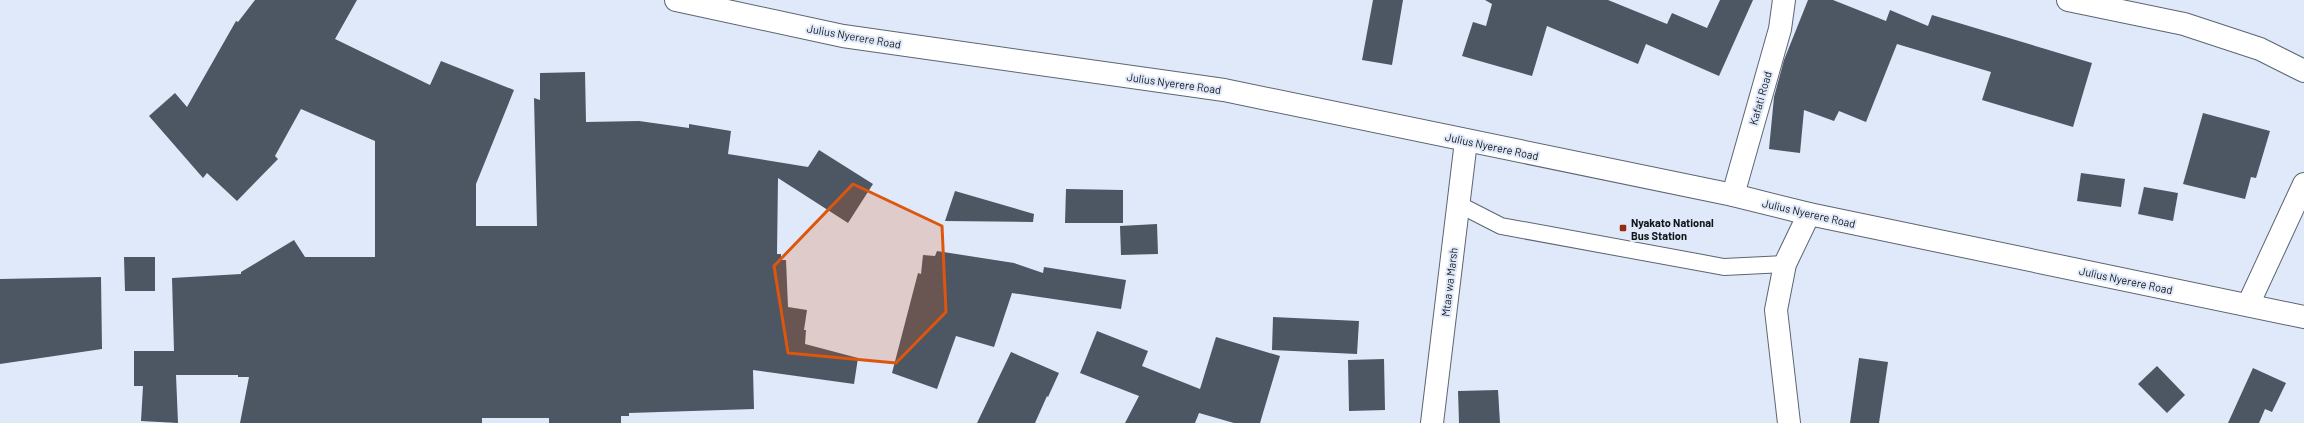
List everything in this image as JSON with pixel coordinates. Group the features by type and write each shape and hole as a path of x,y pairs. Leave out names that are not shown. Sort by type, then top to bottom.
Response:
{"main road":[{"name":"Julius Nyerere Road","path":"676,0 843,36 1224,90 1733,195 1809,214 2304,317"},
{"name":"Kafati Road","path":"1733,195 1780,29 1784,0"},
{"path":"2068,0 2184,24 2260,49 2304,71"},
{"name":"Mtaa wa Marsh","path":"1432,423 1466,141"},
{"path":"2248,305 2304,184"},
{"path":"1789,423 1776,310 1785,264 1809,214"}],"lane":[{"path":"1458,204 1501,226 1716,266 1724,267 1785,264"}],"highlighted area":[{"path":"853,184 942,226 946,312 896,363 788,353 774,266"}],"building":[{"path":"255,0 357,0 335,39 430,85 441,61 514,90 476,184 476,226 537,226 534,98 540,100 540,73 585,72 586,122 639,121 689,128 689,124 731,131 728,154 808,167 819,150 873,184 848,223 778,178 777,254 781,254 781,260 786,260 788,307 807,310 804,330 806,330 805,344 858,358 854,384 753,370 754,409 629,413 629,416 621,416 621,423 549,423 549,418 482,418 482,423 240,423 249,377 238,377 238,375 176,375 178,423 141,421 143,386 134,386 134,351 174,351 172,278 241,274 241,272 294,240 305,257 375,257 375,141 301,109 275,156 278,159 237,201 207,173 203,178 149,116 175,93 187,107 236,21 238,22"},
{"path":"1373,0 1403,0 1392,65 1362,60"},
{"path":"1485,0 1608,0 1667,24 1672,13 1707,28 1720,0 1753,0 1719,76 1646,44 1638,64 1547,26 1532,76 1462,56 1473,22 1486,26 1492,4"},
{"path":"1808,0 1833,0 1886,21 1890,10 1928,26 1932,15 2092,63 2073,127 1982,100 1991,72 1897,44 1866,122 1839,111 1834,121 1804,110 1800,153 1769,149 1774,97 1784,60"},
{"path":"2203,113 2270,131 2256,178 2251,177 2245,199 2183,184"},
{"path":"2081,173 2125,179 2121,207 2077,201"},
{"path":"2144,187 2178,193 2173,221 2138,214"},
{"path":"1066,189 1123,190 1123,223 1065,223"},
{"path":"955,191 1034,214 1033,222 945,221"},
{"path":"1157,224 1158,254 1121,255 1120,226"},
{"path":"937,251 1014,263 1043,273 1044,267 1126,280 1121,309 1012,293 994,347 956,336 937,389 892,373 918,273 921,274 923,255 935,256"},
{"path":"124,257 155,257 155,291 125,291"},
{"path":"101,277 102,349 0,364 0,279"},
{"path":"1273,317 1359,321 1357,354 1272,350"},
{"path":"1097,331 1148,351 1142,366 1200,389 1216,337 1280,356 1260,423 1234,423 1199,413 1195,423 1125,423 1139,396 1080,373"},
{"path":"1011,352 1059,373 1048,397 1047,396 1035,423 977,423"},
{"path":"1859,358 1888,362 1879,423 1850,423"},
{"path":"1384,359 1385,410 1349,411 1348,360"},
{"path":"2157,366 2185,395 2167,413 2138,384"},
{"path":"2253,368 2286,383 2272,412 2265,409 2259,423 2228,423"},
{"path":"1498,390 1500,423 1459,423 1458,391"}],"place":[{"name":"Nyakato National Bus Station","path":"1623,228"}]}
